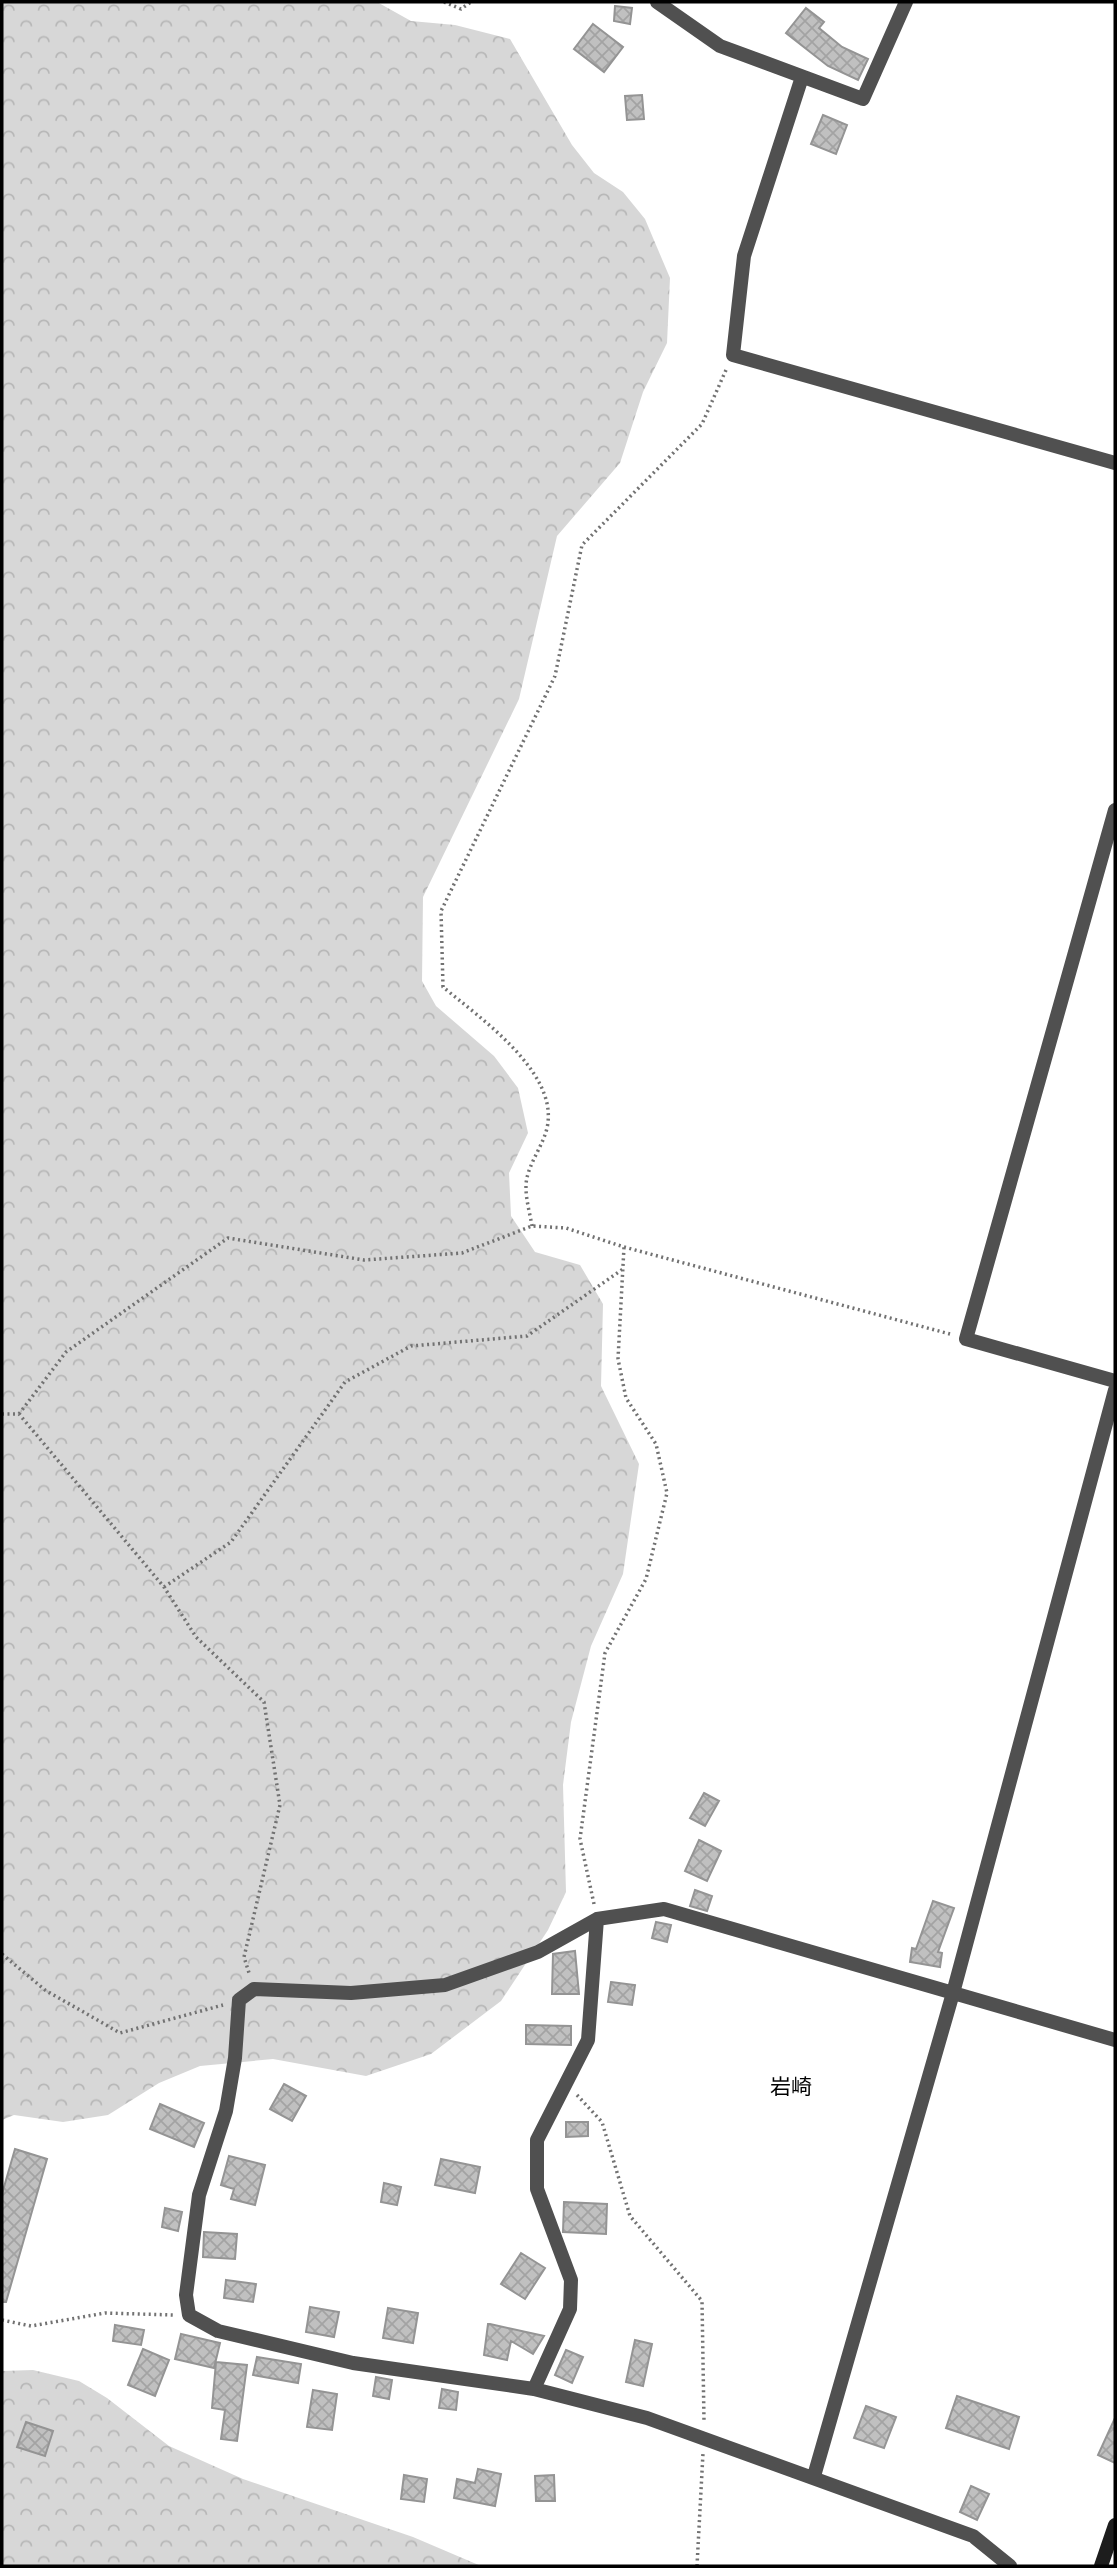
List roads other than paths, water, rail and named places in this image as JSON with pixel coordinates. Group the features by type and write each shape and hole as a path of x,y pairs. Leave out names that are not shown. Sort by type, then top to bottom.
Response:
{"main road":[{"path":"1101,2566 1115,2525"}],"street":[{"path":"657,2 720,46 863,99 906,2"},
{"path":"802,77 744,256 733,355 1115,463"},
{"path":"1115,810 966,1339 1115,1381"},
{"path":"814,2476 953,1993 1115,1390"},
{"path":"1010,2566 973,2536 814,2476 647,2418 534,2389 353,2362 218,2330 189,2315 186,2295 199,2195 226,2111 235,2058 239,2000 254,1989 351,1993 445,1985 538,1951 597,1919 664,1909 1115,2040"},
{"path":"534,2389 570,2309 571,2280 537,2189 537,2140 588,2040 597,1919"}],"district":[{"name":"岩崎","path":"791,2087"}]}
